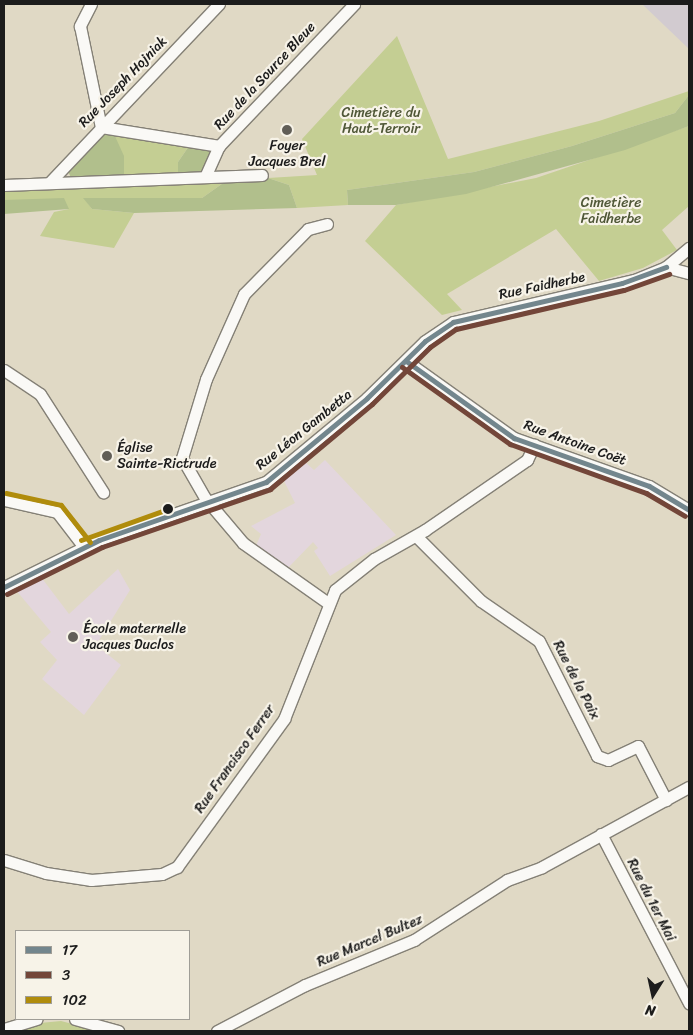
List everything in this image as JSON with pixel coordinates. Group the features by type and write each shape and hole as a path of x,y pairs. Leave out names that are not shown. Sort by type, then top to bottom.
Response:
{"street":[{"path":"91,4 80,26 101,127"},
{"name":"Rue Joseph Hojniak","path":"49,183 219,4"},
{"name":"Rue de la Source Bleue","path":"206,177 219,146 354,4"},
{"name":"Rue de la Source Bleue","path":"101,127 219,146"},
{"path":"4,185 262,175"},
{"path":"327,224 308,229 244,294 206,379 182,462 208,503 254,553 328,603"},
{"name":"Rue Faidherbe","path":"406,361 432,336 460,320 614,286 666,267 689,248"},
{"path":"666,267 689,273"},
{"name":"Rue Antoine Coët","path":"406,361 508,434 649,486 689,510"},
{"name":"Rue Léon Gambetta","path":"4,587 84,547 272,478 406,361"},
{"path":"4,370 40,394 103,492"},
{"name":"Rue Francisco Ferrer","path":"4,860 52,875 91,880 162,874 177,867 284,719 319,639 328,603 356,571 416,536 527,460 534,445"},
{"path":"4,500 57,512 84,547"},
{"name":"Rue de la Paix","path":"416,536 481,601 539,641 597,756 608,760 638,746 666,800"},
{"name":"Rue Marcel Bultez","path":"217,1031 384,951 436,929 492,888 601,834 689,787"},
{"name":"Rue du 1er Mai","path":"601,834 689,1003"},
{"path":"4,1029 33,1020"},
{"path":"79,1020 118,1031"}],"shaded area":[{"path":"642,4 689,4 689,49"},
{"path":"325,460 396,535 330,576 314,551 318,548 313,542 285,571 255,548 261,534 251,526 295,503 284,481 305,462 314,470"},
{"name":"École maternelle Jacques Duclos","path":"118,569 130,590 96,645 121,665 84,715 42,679 57,660 40,642 51,632 15,589 41,577 69,614"}],"green space":[{"name":"Cimetière du Haut-Terroir","path":"397,36 448,159 599,121 689,91 689,95 675,113 572,146 474,172 347,190 348,205 297,208 289,185 268,178 317,175 302,139"},
{"path":"689,95 689,126 625,150 466,194 396,205 348,205 347,190 474,172 572,146 675,113"},
{"name":"Cimetière Faidherbe","path":"689,126 689,206 662,230 677,250 643,268 599,281 556,229 447,294 462,310 442,315 365,241 396,205 536,178"},
{"path":"106,133 114,134 124,156 124,176 71,178 68,171"},
{"path":"114,134 189,146 178,162 178,174 124,176"},
{"path":"189,146 212,149 203,173 178,174 178,162"},
{"path":"268,178 289,185 297,208 134,213 92,209 83,198 202,198 226,181"},
{"path":"226,181 202,198 84,198 92,209 134,213 114,248 40,236 54,212 69,209 4,200 4,189"},
{"path":"64,198 69,209 4,214 4,200"},
{"path":"61,1021 99,1031 17,1031 40,1023"}],"transit line":[{"name":"17","path":"4,587 99,540 266,482 367,398 425,341 453,322 622,283 666,267"},
{"name":"3","path":"7,594 102,547 270,489 372,404 430,347 456,329 624,290 669,274"},
{"name":"17","path":"406,361 514,438 649,486 689,510"},
{"name":"3","path":"402,367 510,444 646,493 685,516"},
{"name":"102","path":"6,493 61,505 90,542"},
{"name":"102","path":"81,540 168,509"}],"place":[{"name":"Foyer Jacques Brel","path":"287,130"},
{"name":"Église Sainte-Rictrude","path":"107,456"},
{"name":"École maternelle Jacques Duclos","path":"73,637"}]}
